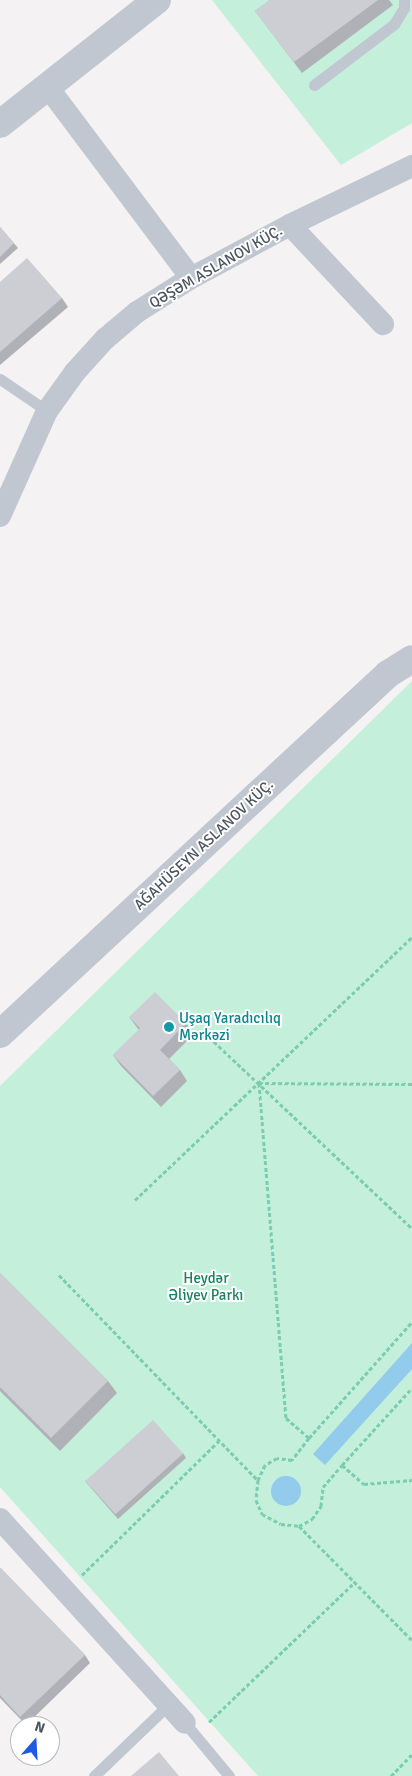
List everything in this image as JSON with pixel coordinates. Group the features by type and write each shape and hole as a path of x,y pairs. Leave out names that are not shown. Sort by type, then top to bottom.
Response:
{"street":[{"path":"0,124 157,0"},
{"path":"47,86 191,278"},
{"name":"QƏŞƏM ASLANOV KÜÇ.","path":"0,516 47,410 75,372 105,339 137,312 191,278 290,225 412,166"},
{"path":"290,225 383,324"},
{"name":"AĞAHÜSEYN ASLANOV KÜÇ.","path":"0,1034 388,674 412,659"},
{"path":"0,1519 190,1729"}],"lane":[{"path":"314,85 394,24 404,8 404,0"},
{"path":"0,379 47,410"},
{"path":"94,1776 168,1704"},
{"path":"190,1729 229,1776"}],"path":[{"path":"135,1200 412,936"},
{"path":"209,1037 412,1228"},
{"path":"259,1083 412,1084"},
{"path":"259,1083 286,1418 309,1438"},
{"path":"59,1275 258,1480"},
{"path":"412,1322 309,1438 292,1460 277,1458 265,1465 258,1480 256,1500 262,1514 280,1524 299,1526 312,1519 321,1506 323,1487 412,1388"},
{"path":"66,1591 219,1441"},
{"path":"342,1465 364,1484 412,1480"},
{"path":"299,1526 412,1640"},
{"path":"190,1729 355,1582"},
{"path":"391,1776 412,1754"}],"green space":[{"path":"212,0 412,0 412,123 341,165"},
{"name":"Heydər Əliyev Parkı","path":"412,681 412,1776 258,1776 0,1487 0,1086"}],"water":[{"path":"412,1343 412,1369 325,1465 313,1454"},
{"path":"286,1476 297,1480 301,1491 297,1502 286,1506 275,1502 271,1491 275,1480"}],"building":[{"path":"270,0 378,0 294,62 255,11"},
{"path":"0,227 14,243 0,257"},
{"path":"27,258 62,298 0,352 0,282"},
{"path":"155,992 186,1023 160,1050 180,1070 153,1096 113,1055 140,1028 129,1017"},
{"path":"0,1273 108,1381 51,1438 0,1387"},
{"path":"153,1420 183,1453 115,1514 85,1481"},
{"path":"1,1568 85,1655 21,1716 0,1695"},
{"path":"159,1752 179,1776 131,1776"}],"place":[{"name":"Uşaq Yaradıcılıq Mərkəzi","path":"169,1027"}]}
